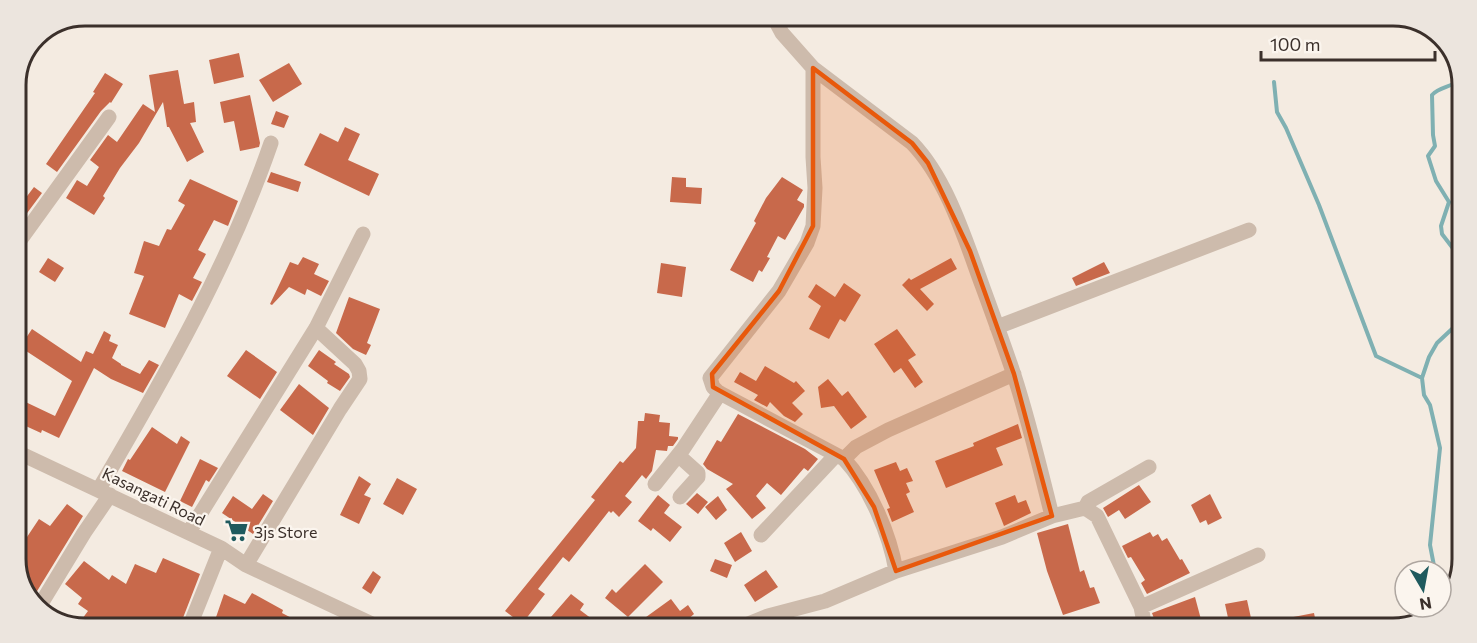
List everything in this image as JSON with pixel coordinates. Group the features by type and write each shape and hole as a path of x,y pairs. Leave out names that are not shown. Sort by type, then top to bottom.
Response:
{"street":[{"path":"778,26 813,68 860,102 920,152 941,184 970,251 1014,374 1028,418 1052,516"},
{"path":"813,68 815,188 813,226 807,243 779,291 710,378 711,383 720,393 840,457 854,470 888,537 896,571"},
{"path":"26,232 109,117"},
{"path":"43,600 84,533 189,331 254,193 271,143"},
{"path":"997,327 1249,230"},
{"path":"189,532 316,328 363,234"},
{"path":"246,565 339,409 360,379 355,364 316,328"},
{"path":"761,535 840,457 888,430 1014,374"},
{"path":"655,483 678,455 720,393"},
{"path":"678,455 698,473 698,477 680,497"},
{"name":"Kasangati Road","path":"26,456 189,532 221,548 246,565 359,618"},
{"path":"1085,508 1088,502 1149,467"},
{"path":"784,618 896,571 1002,537 1052,516 1085,508 1097,516 1141,606 1143,618"},
{"path":"192,618 221,548"},
{"path":"1141,606 1258,555"}],"highlighted area":[{"path":"813,68 912,143 928,163 970,251 1014,374 1052,516 896,571 874,507 844,459 713,387 712,374 779,291 813,226"}],"building":[{"path":"239,53 244,77 214,84 209,60"},
{"path":"289,63 302,84 273,102 259,80"},
{"path":"178,70 184,104 194,102 196,122 190,123 204,152 187,162 167,127 163,102 139,143 120,168 94,215 66,198 77,180 87,186 99,167 90,160 108,135 117,142 143,104 155,112 149,75"},
{"path":"105,73 123,84 111,103 101,111 57,172 46,164 95,93 93,92"},
{"path":"250,95 260,143 259,147 240,151 234,121 224,123 220,102"},
{"path":"276,111 289,116 284,128 271,124"},
{"path":"345,127 360,134 348,160 379,174 369,196 304,165 320,133 338,142"},
{"path":"271,172 301,182 298,192 267,182"},
{"path":"672,177 686,178 686,187 702,188 701,204 670,202"},
{"path":"782,177 803,190 797,200 804,204 804,207 785,240 778,236 767,257 770,258 762,272 759,270 753,282 730,270 756,223 754,221 766,198"},
{"path":"190,179 238,201 228,226 214,220 198,250 206,254 193,278 202,282 192,301 179,294 165,328 129,314 144,276 134,273 144,241 159,246 167,229 171,230 185,205 178,201"},
{"path":"34,187 42,193 26,215 26,198"},
{"path":"303,257 319,264 314,274 329,281 321,296 307,289 305,295 289,287 272,305 270,304 290,262 298,265"},
{"path":"48,258 64,268 55,282 39,272"},
{"path":"951,258 957,269 920,289 934,304 927,311 902,285 909,278 911,280"},
{"path":"1104,262 1110,273 1076,286 1072,278"},
{"path":"661,263 686,267 682,297 657,293"},
{"path":"844,283 861,295 845,322 840,319 829,339 809,329 821,306 808,297 816,284 835,297"},
{"path":"349,297 380,309 367,343 371,345 366,355 353,349 336,333"},
{"path":"32,329 81,362 86,351 93,354 104,331 111,335 109,341 118,345 112,358 121,365 140,374 149,360 159,365 143,393 111,379 94,368 59,438 26,426 26,402 55,416 72,381 26,351 26,338"},
{"path":"897,329 916,355 908,360 923,382 915,388 901,368 894,373 874,344"},
{"path":"246,350 277,372 260,399 227,376"},
{"path":"319,350 349,374 350,377 340,391 308,366"},
{"path":"765,366 794,383 796,381 805,391 792,403 803,414 795,422 784,416 770,402 767,407 754,400 758,395 734,382 740,372 756,381"},
{"path":"828,379 842,396 848,391 867,417 851,429 834,406 821,408 818,387"},
{"path":"299,384 329,408 313,435 280,410"},
{"path":"645,413 660,415 659,422 670,423 669,436 678,437 678,439 673,446 668,446 667,451 656,450 652,471 646,479 642,475 625,496 632,502 619,517 613,511 611,513 609,511 569,562 563,557 538,589 545,594 527,618 514,618 505,611 595,500 591,497 620,461 623,463 636,448 638,421 644,421"},
{"path":"738,414 805,449 818,459 808,471 804,468 781,495 767,483 756,496 766,508 752,519 726,489 733,484 707,469 703,464 717,440 721,442"},
{"path":"1018,424 1022,438 996,448 1003,465 946,488 935,461 974,446 973,443"},
{"path":"152,427 177,444 181,436 190,442 165,492 122,471 128,459 130,460"},
{"path":"200,459 218,468 209,482 206,480 192,507 180,501"},
{"path":"896,462 900,471 907,468 913,481 906,483 910,492 906,494 914,512 892,522 887,509 890,508 874,470"},
{"path":"359,476 371,484 364,495 371,498 359,524 340,515"},
{"path":"397,478 417,489 403,515 383,504"},
{"path":"1139,485 1151,502 1125,519 1119,510 1108,517 1103,508"},
{"path":"697,493 708,502 698,514 686,504"},
{"path":"263,494 273,501 253,534 222,513 233,496 252,509"},
{"path":"1210,494 1222,518 1208,525 1206,520 1200,523 1191,505"},
{"path":"658,495 670,505 664,513 682,527 670,542 653,528 651,531 638,521"},
{"path":"1015,495 1018,503 1026,500 1031,513 1004,526 995,503"},
{"path":"718,496 727,510 716,520 705,507"},
{"path":"67,504 83,516 36,592 28,574 26,538 39,519 50,526"},
{"path":"1068,524 1080,572 1084,570 1090,588 1094,587 1100,603 1063,615 1047,571 1037,533"},
{"path":"741,532 752,551 735,562 724,543"},
{"path":"1150,532 1153,537 1158,534 1162,541 1167,538 1190,573 1147,594 1141,583 1145,580 1122,546"},
{"path":"163,558 200,574 183,618 83,618 88,611 78,604 82,598 65,584 84,561 109,580 112,575 126,584 135,564 156,573"},
{"path":"715,559 732,565 727,578 710,571"},
{"path":"645,564 663,582 628,617 605,598 612,589 616,593"},
{"path":"766,570 778,587 755,602 744,585"},
{"path":"373,571 381,577 371,594 362,588"},
{"path":"252,593 283,610 282,613 292,618 216,618 224,594 245,604"},
{"path":"571,594 584,604 580,610 591,618 550,618"},
{"path":"1195,597 1201,618 1154,618 1152,613"},
{"path":"671,599 680,611 688,605 694,614 689,618 645,618"},
{"path":"1247,600 1251,618 1228,618 1225,604"},
{"path":"1314,613 1315,618 1288,618"}],"waterway":[{"path":"1274,82 1277,112 1319,205 1376,356 1422,378"},
{"path":"1451,85 1432,95 1435,146 1428,156 1436,181 1449,202 1441,226 1442,234 1451,246"},
{"path":"1433,559 1430,545 1440,448 1430,405 1424,395 1422,378 1429,357 1437,343 1452,329"}],"place":[{"name":"3js Store","path":"236,531"}]}
